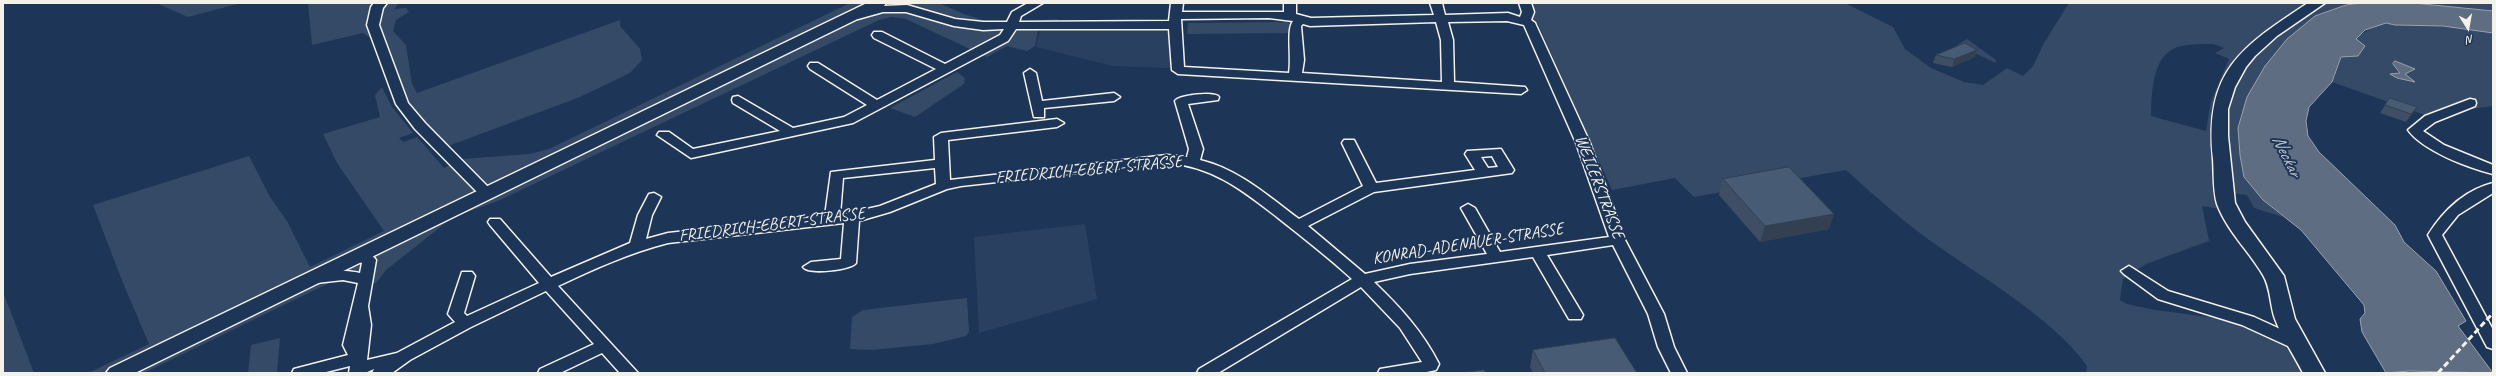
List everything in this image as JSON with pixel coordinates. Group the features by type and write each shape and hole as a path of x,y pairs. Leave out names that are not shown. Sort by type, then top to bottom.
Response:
{"main road":[{"path":"117,373 308,280 361,270 390,240 879,3"},
{"path":"2314,373 2296,343 2286,319 2274,276 2236,223 2226,203 2219,136 2220,108 2227,87 2249,53 2272,34 2318,3"}],"street":[{"path":"381,3 377,7 373,25 402,104 420,126 486,193"},
{"path":"919,3 935,16"},
{"path":"664,135 691,154 848,120 1004,38 1012,26 1016,14 1037,3"},
{"path":"1177,3 1175,20 1178,70 1295,75 1521,90"},
{"path":"1290,3 1294,18 1298,60 1295,75"},
{"path":"1436,3 1447,40 1448,84"},
{"path":"846,18 883,8 903,6 966,24 1012,26 1175,20 1269,14 1310,22 1508,17 1524,20 1528,12 1525,3"},
{"name":"WEILERSTRASSE","path":"1524,20 1532,27 1562,92 1618,240 1656,314 1666,347 1678,373"},
{"path":"878,35 946,69"},
{"path":"814,66 877,105"},
{"path":"1030,73 1040,124"},
{"path":"1037,105 1114,97"},
{"path":"1193,160 1196,149 1181,101 1213,98"},
{"path":"738,100 791,132"},
{"path":"2470,103 2435,117 2415,130 2418,135 2431,143 2493,170"},
{"path":"943,186 941,137 1057,122"},
{"path":"1349,144 1370,188"},
{"name":"FRIEDRICH-EBERT-STRASSE","path":"380,373 404,356 465,323 548,284 638,246 668,238 852,218 892,207 943,186 1138,162 1193,160 1233,178 1299,225 1361,280 1396,314 1418,339 1431,364 1430,366 1416,370 1386,373"},
{"path":"832,220 836,175 942,163"},
{"path":"1299,225 1370,188 1483,172"},
{"path":"2493,187 2459,206 2445,217 2435,235 2480,322 2493,342"},
{"path":"638,246 645,215 654,197"},
{"path":"1468,208 1496,257"},
{"path":"811,267 848,263 852,218"},
{"path":"496,222 548,284 630,373"},
{"name":"KONRAD-ADENAUER-STRASSE","path":"1205,373 1361,280 1410,269 1618,240"},
{"path":"1538,252 1575,315"},
{"path":"357,366 365,330 361,307 361,270"},
{"path":"2129,271 2163,295 2248,321 2296,343"},
{"path":"465,323 456,314 467,276"},
{"path":"546,373 605,345"},
{"name":"FRIEDRICH-EBERT-STRASSE","path":"300,373 357,366 404,356"}],"shaded area":[{"path":"156,3 241,3 188,17"},
{"path":"308,3 399,3 394,9 406,8 409,12 396,20 393,31 406,45 412,84 417,93 620,20 620,26 640,49 642,60 630,73 580,97 443,148 402,104 380,45 363,33 312,45"},
{"path":"850,3 939,3 964,14 993,23 1059,19 1038,30 1035,46 1027,51 1007,46 987,57 906,19 892,17 879,20 498,201 453,217 386,270 376,283 331,282 144,373 88,373 149,344 121,278 93,205 249,156 270,197 287,221 310,267 384,231 337,163 323,134 380,117 375,95 382,87 392,107 413,133 399,138 403,142 417,137 444,168 462,159 529,154 549,149"},
{"path":"1525,3 1845,3 1893,27 1905,49 1931,68 1964,82 1983,85 2007,68 2023,76 2033,66 2044,43 2069,3 2363,3 2346,5 2263,200 2283,217 2254,208 2247,195 2230,193 2220,209 2202,206 2209,241 2146,264 2123,279 2120,300 2127,304 2155,310 2231,320 2287,344 2305,373 2086,373 2087,366 2072,347 2053,329 2010,295 1921,234 1846,170 1694,197 1675,178 1612,190 1538,24 1525,20","holes":["2213,44 2224,48 2215,53 2229,59 2211,101 2206,131 2151,116 2155,74 2164,56 2172,50 2186,45"]},
{"path":"2413,3 2493,3 2493,11"},
{"path":"1289,22 1290,33 1187,34 1188,23"},
{"path":"2386,23 2395,25 2443,26 2493,33 2493,106 2465,110 2439,120 2332,82 2341,58 2348,46 2359,36 2372,28"},
{"path":"1163,28 1170,34 1170,68 1113,66 1036,47 1040,30"},
{"path":"1967,39 1996,60 1996,63 1957,45"},
{"path":"957,72 965,78 964,84 915,117 890,108"},
{"path":"1085,224 1097,299 979,333 974,237"},
{"path":"3,292 7,302 34,373 3,373"},
{"path":"967,298 969,332 966,336 933,344 871,350 850,349 852,317 863,310"},
{"path":"280,338 277,373 248,373 251,345"}],"water":[{"name":"Neckar","path":"2363,3 2413,3 2493,11 2493,33 2443,26 2395,25 2386,23 2365,30 2356,39 2365,46 2358,56 2341,57 2332,82 2309,107 2306,121 2308,136 2319,152 2395,225 2404,242 2436,271 2466,321 2458,326 2493,373 2409,371 2386,373 2362,332 2360,319 2365,313 2364,305 2301,230 2263,200 2244,177 2240,155 2238,128 2247,97 2265,66 2287,39 2315,16 2346,5"},
{"path":"2395,61 2415,69 2405,74 2415,82 2397,78 2390,74 2400,73 2393,64"}],"building":[{"path":"1965,43 1977,50 1954,59 1936,55"},
{"path":"2390,98 2417,107 2411,114 2385,105"},
{"path":"1789,167 1834,214 1765,226 1723,179"},
{"path":"1615,338 1637,373 1545,373 1533,350"},
{"path":"1484,370 1486,373 1461,373"}],"railway":[{"path":"2438,373 2493,313"}]}
